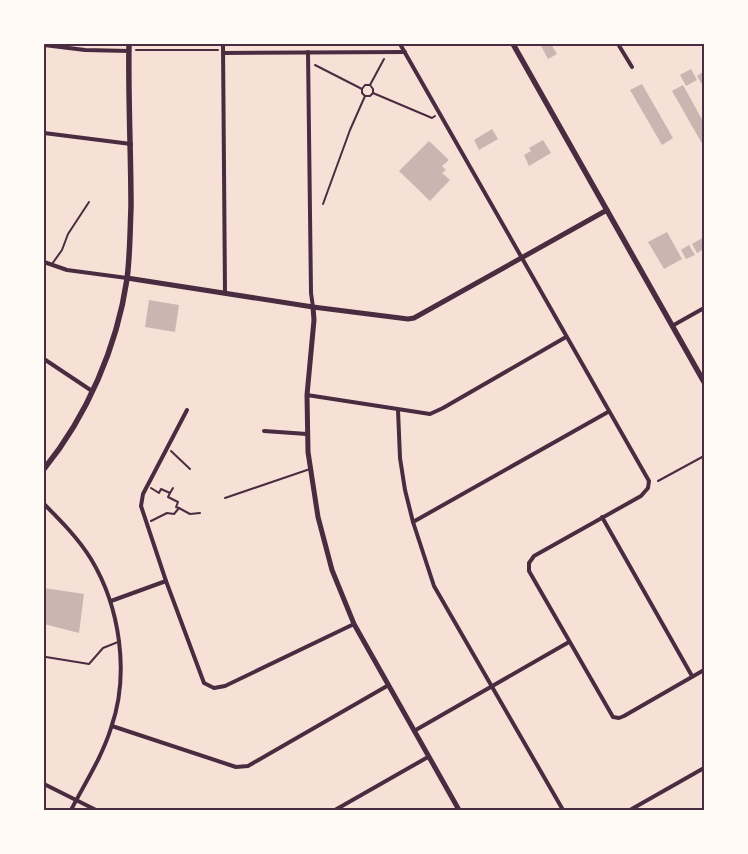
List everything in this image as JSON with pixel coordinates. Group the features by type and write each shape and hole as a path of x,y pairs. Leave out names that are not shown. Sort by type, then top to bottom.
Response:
{"main road":[{"path":"513,44 704,382"},
{"path":"44,467 71,430 92,391 118,323 127,278 130,223 129,47"}],"street":[{"path":"223,44 225,293"},
{"path":"400,44 647,478 649,486 641,496 536,554 528,565 529,571 610,714 616,718 624,716 704,670"},
{"path":"618,44 632,67"},
{"path":"44,45 85,50 129,47"},
{"path":"224,52 405,52"},
{"path":"308,52 311,293 314,320 307,395 307,434 310,469 318,517 330,564 343,601 354,624 459,810"},
{"path":"44,133 131,144"},
{"path":"44,262 67,270 313,308 408,319 414,318 522,259 607,210"},
{"path":"672,326 704,308"},
{"path":"307,395 426,414 433,413 566,337"},
{"path":"44,359 92,391"},
{"path":"187,410 147,486 141,499 141,506 166,581 204,683 214,688 225,686 354,624"},
{"path":"398,410 400,458 413,522 434,586 562,810"},
{"path":"413,522 608,412"},
{"path":"264,431 307,434"},
{"path":"44,504 68,528 95,566 111,601 118,642 119,686 112,726 102,752 72,810"},
{"path":"602,517 692,676"},
{"path":"111,601 166,581"},
{"path":"414,731 569,642"},
{"path":"112,726 236,767 242,767 248,766 388,686"},
{"path":"335,810 428,757"},
{"path":"630,810 704,768"},
{"path":"44,784 96,810"}],"lane":[{"path":"51,266 62,250 68,234 89,202"},
{"path":"225,498 310,469"},
{"path":"46,657 90,664 103,648 118,642"}],"path":[{"path":"136,50 218,50"},
{"path":"370,86 385,57"},
{"path":"313,65 362,88"},
{"path":"362,88 365,85 370,86"},
{"path":"370,86 373,89 373,93"},
{"path":"362,88 362,93 365,96"},
{"path":"365,96 370,96 373,93"},
{"path":"373,93 432,118 435,116"},
{"path":"323,204 350,130 365,96"},
{"path":"167,448 190,469"},
{"path":"658,481 704,456"},
{"path":"147,486 159,493 161,489 170,493"},
{"path":"173,488 168,497 178,502 176,507 194,515 200,513"},
{"path":"147,523 167,514 174,514 179,508"}],"building":[{"path":"540,44 551,44 557,54 548,59"},
{"path":"691,69 697,80 686,86 680,75"},
{"path":"704,71 704,88 697,76"},
{"path":"642,84 673,138 662,145 630,90"},
{"path":"683,85 704,123 704,147 672,91"},
{"path":"492,129 498,139 479,150 474,140"},
{"path":"543,140 551,153 529,166 524,155 531,151 529,148"},
{"path":"429,141 449,160 442,166 446,170 442,173 450,180 430,201 399,171"},
{"path":"667,232 682,259 664,269 648,242"},
{"path":"704,237 704,249 697,253 692,244"},
{"path":"689,245 695,255 686,259 681,250"},
{"path":"149,300 179,305 175,332 145,327"},
{"path":"44,588 84,594 79,633 44,624"}]}
